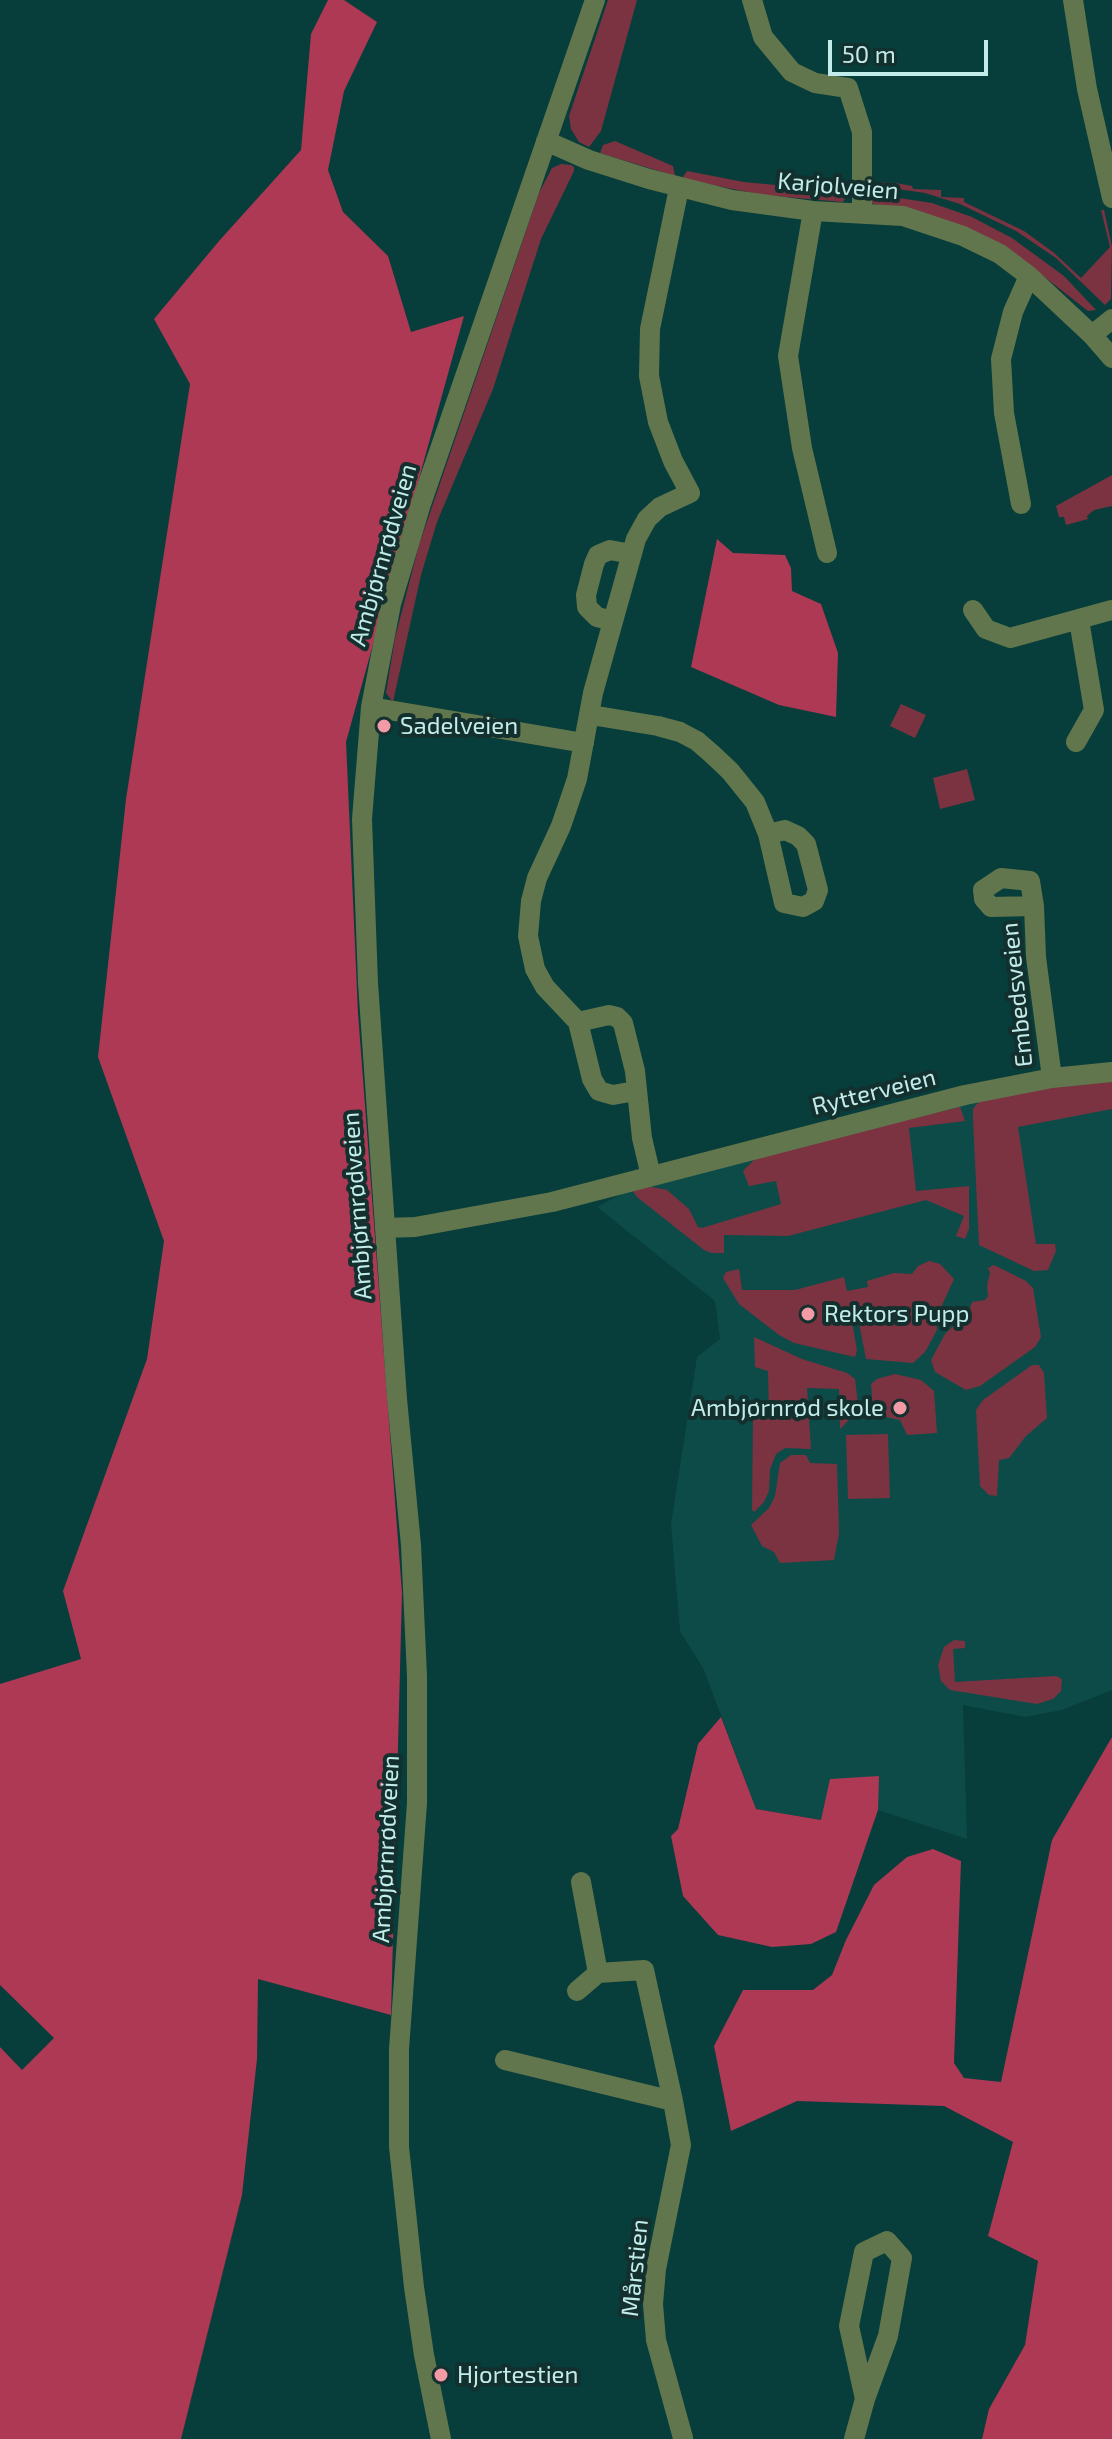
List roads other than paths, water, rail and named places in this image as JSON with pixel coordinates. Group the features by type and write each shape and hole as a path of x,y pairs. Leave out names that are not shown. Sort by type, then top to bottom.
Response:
{"street":[{"name":"Ambjørnrødveien","path":"441,2439 414,2287 399,2147 399,2049 417,1803 417,1676 411,1545 397,1399 363,896 362,819 371,707 391,604 421,504 595,0"},
{"path":"752,0 763,37 792,72 815,83 848,88 862,132 862,212"},
{"path":"1073,0 1087,89 1112,198"},
{"name":"Karjolveien","path":"546,141 589,160 679,188 745,202 813,211 903,216 963,236 1000,254 1029,276 1112,358"},
{"path":"635,1091 613,1095 599,1091 592,1079 578,1022 545,987 535,969 528,936 531,901 537,878 561,826 577,779 593,693 636,539 660,507 690,493 658,422 649,376 650,329 679,188"},
{"path":"813,211 788,356 802,448 827,553"},
{"path":"1021,504 1004,413 1001,359 1013,312 1029,276"},
{"path":"1092,335 1112,319"},
{"path":"613,621 597,617 587,607 586,595 594,564 598,555 610,550 631,554"},
{"path":"973,610 986,629 1010,638 1079,620 1111,604"},
{"path":"1076,742 1094,710 1079,620"},
{"path":"371,707 584,743"},
{"path":"591,715 658,726 697,741 730,771 755,802 768,834"},
{"name":"Embedsveien","path":"1034,906 1036,957 1052,1078"},
{"path":"578,1022 609,1015 621,1020 635,1071 642,1138 651,1176"},
{"name":"Rytterveien","path":"385,1228 415,1227 552,1202 965,1095 1052,1078 1112,1072"},
{"path":"577,1991 598,1973 581,1882"},
{"name":"Mårstien","path":"598,1973 644,1970 681,2145 656,2269 653,2304 656,2340 682,2439"},
{"path":"505,2060 673,2101"},
{"path":"854,2439 888,2336 902,2258 887,2241 864,2252 849,2326 865,2399"},
{"path":"682,2439 691,2439"}],"place":[{"name":"Sadelveien","path":"384,726"},
{"name":"Rektors Pupp","path":"808,1314"},
{"name":"Ambjørnrød skole","path":"900,1408"},
{"name":"Hjortestien","path":"441,2375"}]}
